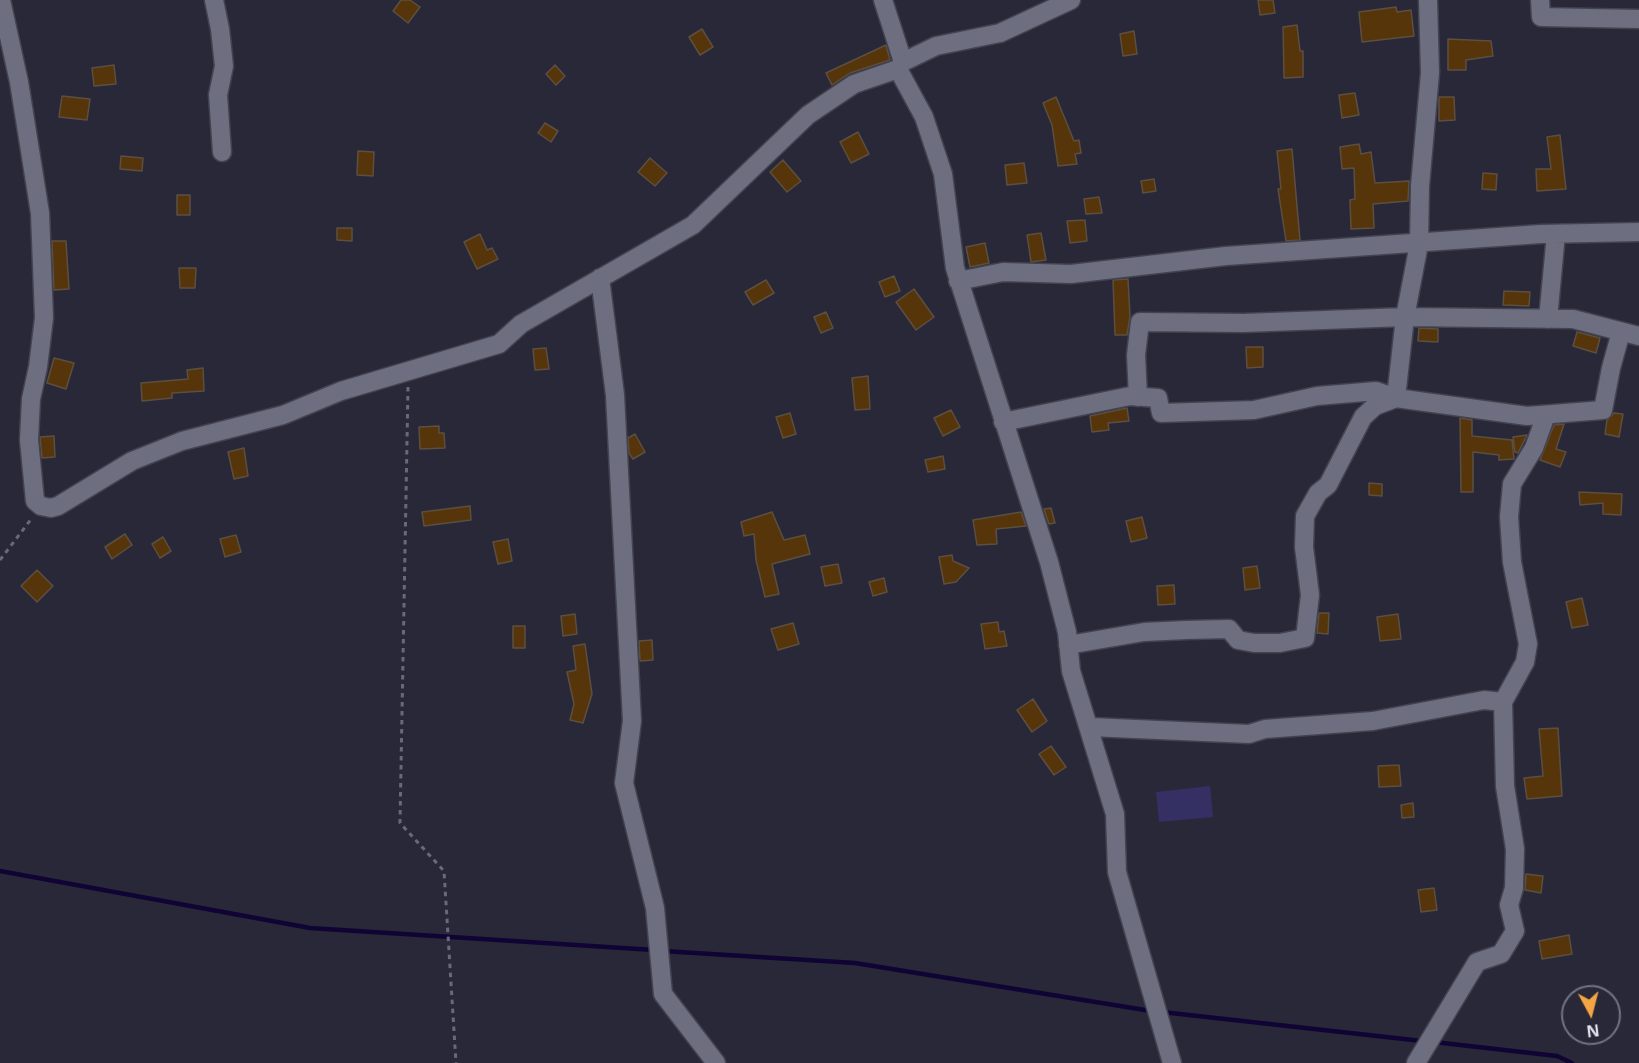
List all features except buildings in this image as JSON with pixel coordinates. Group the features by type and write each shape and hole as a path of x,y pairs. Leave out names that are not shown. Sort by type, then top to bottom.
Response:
{"street":[{"path":"2,0 19,82 40,213 44,318 38,367 31,399 29,440 34,501 41,506 58,506 132,461 182,441 283,415 341,392 499,344 521,324 693,225 808,115 854,84 901,66 936,46 1000,33 1071,0"},
{"path":"214,0 224,66 218,96 222,152"},
{"path":"883,0 901,66 924,117 943,174 958,280 1049,562 1068,645 1071,671 1115,814 1117,872 1172,1063"},
{"path":"1396,398 1405,318 1419,244 1420,186 1430,73 1428,0"},
{"path":"1540,0 1541,17 1639,19"},
{"path":"958,280 1003,272 1071,274 1226,256 1556,234 1639,232"},
{"path":"1548,319 1556,234"},
{"path":"600,278 615,395 632,721 624,783 655,908 663,994 716,1063"},
{"path":"1137,397 1136,355 1140,322 1244,323 1405,318 1573,319 1639,336"},
{"path":"1003,422 1137,397 1158,398 1161,413 1254,411 1317,396 1376,391 1396,398 1527,416 1604,410 1611,368 1621,332"},
{"path":"1068,645 1144,632 1186,630 1229,629 1238,640 1254,643 1280,643 1305,638 1310,611 1304,547 1305,516 1318,493 1328,485 1363,417 1375,406 1396,398"},
{"path":"1416,1063 1477,962 1501,954 1515,931 1509,905 1514,888 1515,849 1505,786 1503,702 1525,662 1528,644 1512,562 1509,517 1512,484 1534,448 1546,416"},
{"path":"1090,727 1249,734 1265,729 1373,721 1484,700 1503,702"}],"path":[{"path":"408,370 400,823 444,871 456,1063"},
{"path":"0,560 41,506"}],"shaded area":[{"path":"1210,786 1213,817 1159,822 1156,792"}],"waterway":[{"path":"0,871 310,928 654,950"},
{"path":"663,951 855,963 1151,1011"},
{"path":"1162,1012 1422,1041"},
{"path":"1434,1042 1557,1056 1572,1063"}]}
